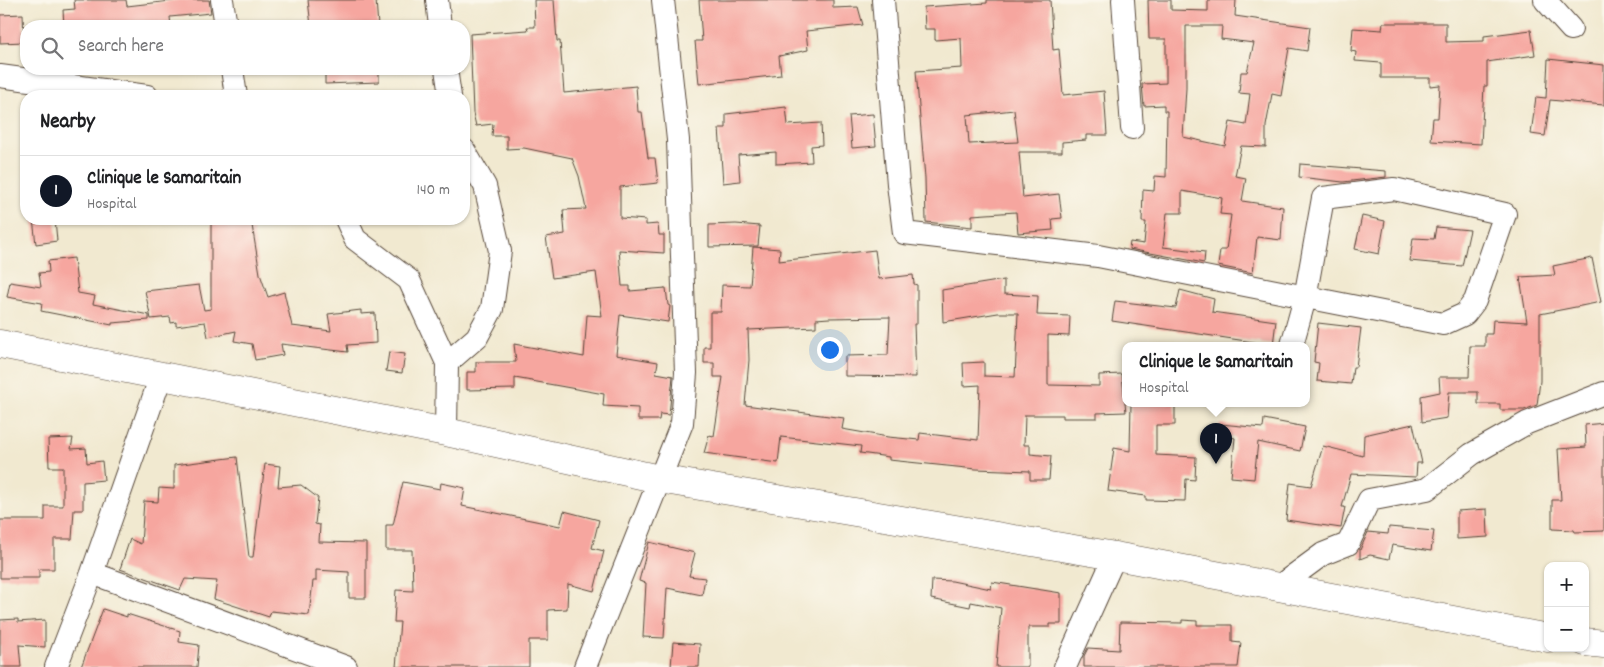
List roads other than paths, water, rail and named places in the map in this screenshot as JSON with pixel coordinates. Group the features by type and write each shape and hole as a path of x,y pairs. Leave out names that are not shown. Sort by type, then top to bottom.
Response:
{"street":[{"path":"222,0 225,20"},
{"path":"437,0 439,20"},
{"path":"585,667 682,423 686,373 678,140 663,0"},
{"path":"883,0 898,184 904,233 1098,256 1305,298 1443,324 1465,314 1475,302 1505,214 1394,189 1323,198 1305,298 1293,342"},
{"path":"1123,0 1132,128"},
{"path":"1545,0 1571,29"},
{"path":"233,75 235,90"},
{"path":"447,75 449,90"},
{"path":"0,76 103,90"},
{"path":"447,363 477,337 492,309 500,251 485,186 470,160"},
{"path":"349,225 355,239 409,280 447,363 446,432"},
{"path":"0,344 446,432 659,479 1115,556 1544,637"},
{"path":"56,667 92,573 161,376"},
{"path":"1278,587 1323,554 1348,544 1369,500 1427,489 1472,454 1519,428 1604,393"},
{"path":"1065,667 1115,556"},
{"path":"92,573 346,667"},
{"path":"1589,642 1604,644"}],"place":[{"name":"Clinique le Samaritain","path":"1216,464"}]}
